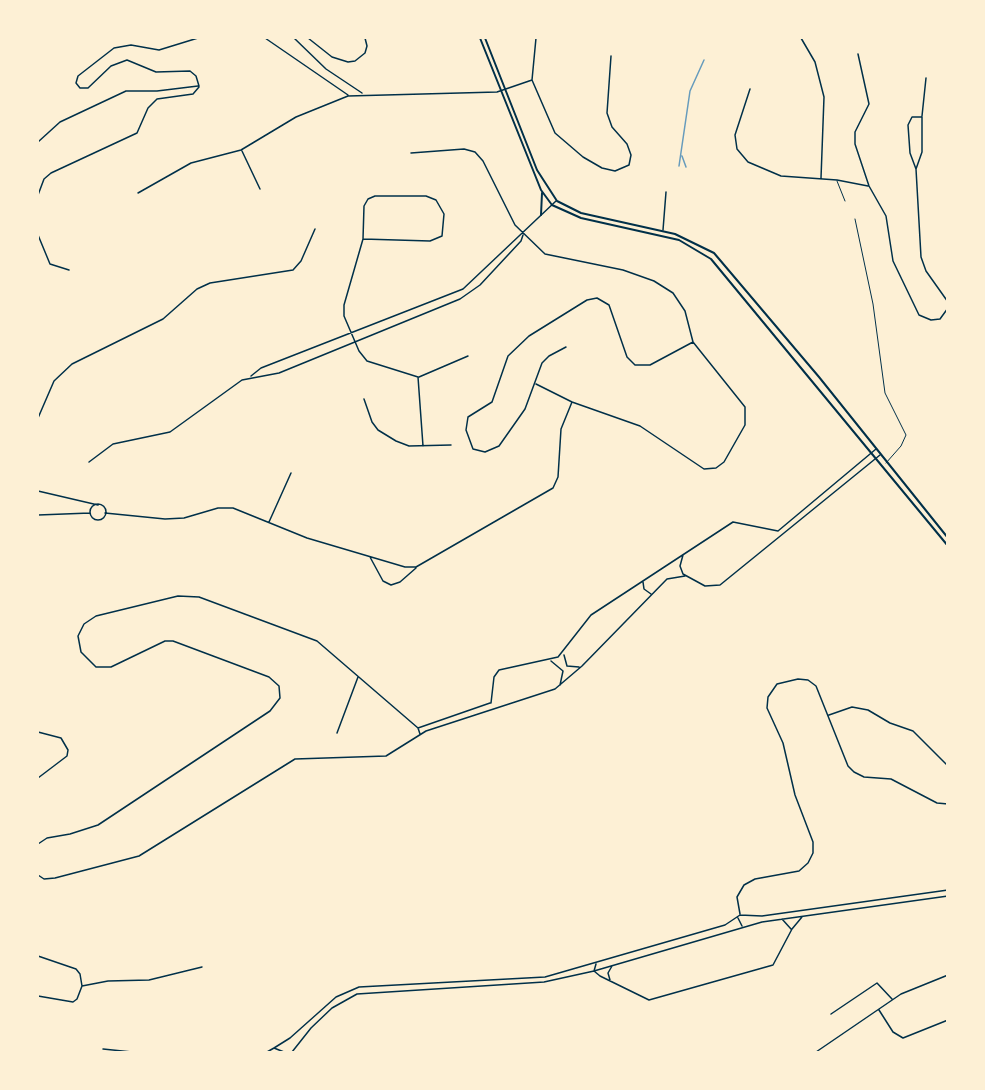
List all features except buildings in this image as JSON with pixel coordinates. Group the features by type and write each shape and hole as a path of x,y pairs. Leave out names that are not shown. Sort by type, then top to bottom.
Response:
{"street":[{"path":"198,38 159,50 131,45 114,48 78,76 76,83 81,88 88,87 111,66 127,60 156,72 190,71 196,75 199,86"},
{"path":"265,38 348,96"},
{"path":"294,38 326,69 362,93"},
{"path":"308,38 332,57 348,62 355,61 365,53 367,46 365,38"},
{"path":"480,38 542,190 552,206 581,218 679,240 711,259 776,334 875,459 948,546"},
{"path":"485,38 540,176 557,201 581,213 663,231 696,242 722,260 948,538"},
{"path":"536,38 532,80 549,122 562,140 602,168 620,171 629,165 631,155 627,144 612,127 607,113 611,56"},
{"path":"801,38 815,62 824,98 821,179"},
{"path":"858,54 869,104 854,138 869,186 883,207 894,261 915,309 927,319 943,317 948,320"},
{"path":"916,169 922,152 922,117 926,78"},
{"path":"138,194 191,163 241,150 296,117 348,96 362,93 501,91 532,80"},
{"path":"38,142 60,122 126,90 157,91 199,86"},
{"path":"38,195 44,179 51,173 139,131 148,108 157,99 193,94 199,86"},
{"path":"750,88 735,135 737,149 742,157 766,171 781,176 837,180 869,186"},
{"path":"922,117 912,117 908,123 910,153 916,169 922,261 926,271 948,302"},
{"path":"411,153 464,149 475,152 483,161 515,225 551,257 623,270 664,287 681,303 693,342 739,396 746,410 742,431 724,462 716,468 699,466 640,426 572,402 536,384"},
{"path":"241,150 260,189"},
{"path":"541,215 542,190"},
{"path":"663,231 666,192"},
{"path":"363,239 435,241 444,232 442,209 436,200 426,196 371,197 364,209 363,239 363,249 344,305 344,316 367,361 418,377 468,356"},
{"path":"89,462 113,444 170,432 261,368 463,289 557,201"},
{"path":"38,418 54,381 69,366 163,319 206,285 223,279 293,270 301,261 315,229"},
{"path":"249,378 279,373 356,343 471,293 521,241 523,234"},
{"path":"38,235 50,264 69,270"},
{"path":"566,347 545,359 520,419 499,446 485,452 473,449 466,430 468,417 492,402 508,356 529,336 586,300 597,298 609,305 627,357 635,365 650,365 693,342"},
{"path":"943,317 948,308"},
{"path":"418,377 423,446"},
{"path":"364,399 367,413 378,430 409,446 451,445"},
{"path":"370,557 383,581 391,585 400,582 417,567 553,488 558,477 561,429 572,402"},
{"path":"776,540 778,531 876,449"},
{"path":"683,554 680,566 686,576 705,586 720,585 880,455"},
{"path":"268,523 291,473"},
{"path":"38,491 98,505 105,513 165,519 228,507 290,532 370,557 417,567"},
{"path":"90,513 92,507 98,505"},
{"path":"90,513 96,520 103,518 105,513"},
{"path":"38,515 90,513"},
{"path":"582,666 574,669 567,666 563,659 565,651 591,615 683,554 734,522 778,531 782,536"},
{"path":"38,875 44,879 55,878 139,856 295,759 380,758 398,751 420,734 560,686 669,578 686,576"},
{"path":"644,581 644,588 652,594"},
{"path":"38,844 47,838 70,834 98,825 270,711 280,698 279,686 269,677 173,641 165,641 107,668 92,665 81,652 78,636 87,620 144,604 193,595 317,641 418,728 420,734"},
{"path":"491,702 494,676 499,670 550,660 565,651"},
{"path":"550,660 563,671 560,686"},
{"path":"337,733 358,676"},
{"path":"742,927 738,923 737,897 744,885 755,879 799,871 808,863 813,853 813,842 795,795 783,743 767,708 768,697 773,688 784,682 808,680 816,686 848,766 854,772 864,777 891,779 937,803 948,804"},
{"path":"491,702 494,706 501,707"},
{"path":"418,728 491,702"},
{"path":"828,716 852,707 868,710 890,723 913,731 948,765"},
{"path":"38,732 61,738 65,741 68,750 67,756 38,778"},
{"path":"267,1052 290,1038 336,998 360,987 538,978 725,925 739,916 762,916 948,890"},
{"path":"292,1053 311,1028 332,1008 357,994 544,982 594,971 742,927 783,919 948,896"},
{"path":"594,971 649,1000 767,968 777,960 792,929 803,916"},
{"path":"783,919 792,929"},
{"path":"38,956 76,969 80,974 82,986 77,999 73,1002 38,996"},
{"path":"594,971 594,967 599,962"},
{"path":"610,981 608,973 613,965"},
{"path":"82,986 108,981 148,980 202,967"},
{"path":"574,969 578,972 575,976"},
{"path":"816,1053 893,999 914,987 948,975"},
{"path":"831,1014 877,983 893,999"},
{"path":"878,1010 893,1032 903,1038 948,1020"},
{"path":"274,1048 284,1053"},
{"path":"103,1049 132,1053"}],"lane":[{"path":"837,180 844,201"},
{"path":"855,219 873,304 885,393 906,435 902,446 886,463"}],"waterway":[{"path":"679,166 690,91 704,60"},
{"path":"682,156 686,167"}]}
